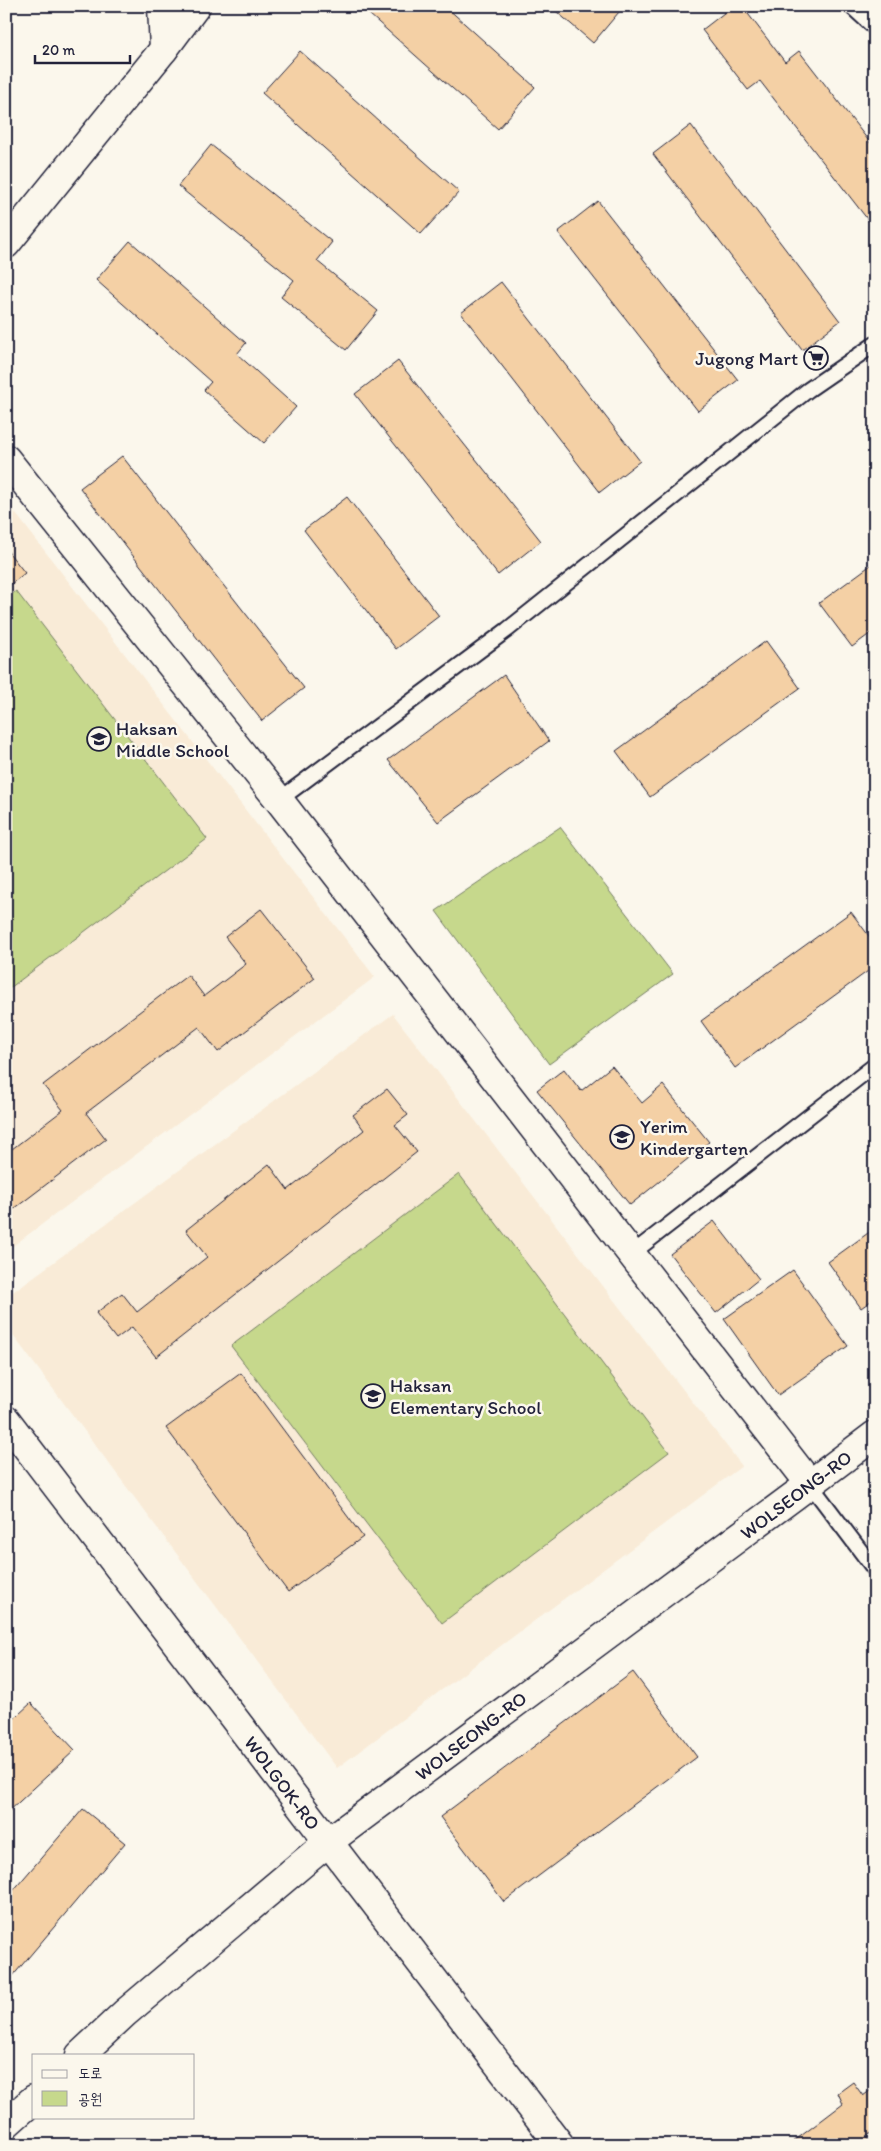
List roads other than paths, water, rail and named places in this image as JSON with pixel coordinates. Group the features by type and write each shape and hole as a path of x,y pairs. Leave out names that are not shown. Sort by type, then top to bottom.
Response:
{"main road":[{"path":"162,6 164,49"},
{"path":"6,244 164,49 196,6"},
{"path":"6,459 279,800 630,1255 810,1484"},
{"name":"WOLGOK-RO","path":"6,1420 560,2145"},
{"name":"WOLSEONG-RO","path":"81,2054 125,2013 328,1842 875,1435"},
{"path":"6,2124 32,2101"}],"lane":[{"path":"851,6 875,28"},
{"path":"279,800 507,630 801,396 875,344"},
{"path":"630,1255 875,1065"},
{"path":"810,1484 875,1570"}],"place":[{"name":"Jugong Mart","path":"816,358"},
{"name":"Haksan Middle School","path":"99,739"},
{"name":"Yerim Kindergarten","path":"622,1137"},
{"name":"Haksan Elementary School","path":"373,1396"}]}
